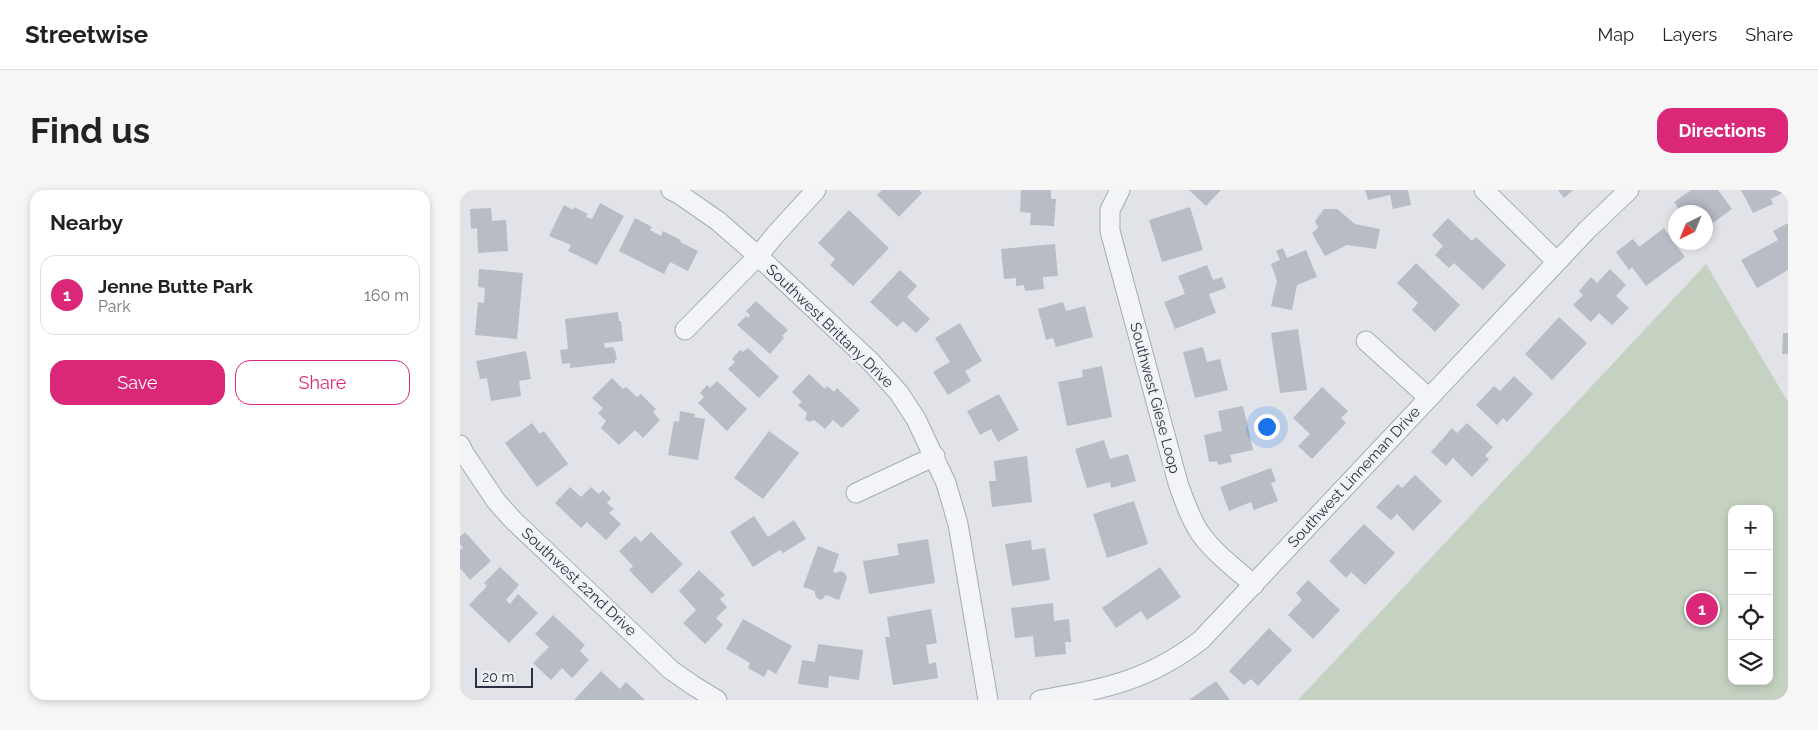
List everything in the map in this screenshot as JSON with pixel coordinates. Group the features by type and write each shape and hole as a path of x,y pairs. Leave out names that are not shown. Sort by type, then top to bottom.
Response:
{"street":[{"name":"Southwest Brittany Drive","path":"671,190 718,222 758,256 871,362 893,386 916,419 946,483 958,524 988,700"},
{"path":"684,330 758,256 816,190"},
{"name":"Southwest Giese Loop","path":"1120,190 1110,210 1110,231 1178,483 1199,532 1210,546 1254,585"},
{"path":"1484,190 1556,262"},
{"name":"Southwest Linneman Drive","path":"1040,700 1100,690 1135,678 1160,667 1201,640 1556,262 1629,190"},
{"path":"1366,341 1429,398"},
{"name":"Southwest 22nd Drive","path":"460,445 496,501 513,520 671,670 718,700"},
{"path":"856,493 935,456"}],"green space":[{"path":"1706,264 1788,402 1788,700 1298,700"}],"building":[{"path":"882,190 919,190 922,193 899,217 877,195"},
{"path":"1021,190 1051,190 1051,199 1056,199 1054,226 1030,225 1031,213 1020,212"},
{"path":"1189,190 1221,190 1206,206"},
{"path":"1365,190 1408,190 1411,205 1393,209 1390,195 1368,200"},
{"path":"1558,190 1573,190 1564,198"},
{"path":"1691,190 1718,190 1732,209 1713,223 1713,205 1676,205 1674,202"},
{"path":"1741,190 1788,190 1771,199 1773,204 1753,213"},
{"path":"600,203 624,216 597,265 568,251 571,245 549,236 564,205 573,210 574,207 588,214 586,217 592,219"},
{"path":"1190,207 1203,250 1162,262 1149,220"},
{"path":"491,208 492,221 506,220 508,251 478,253 477,228 471,229 470,209"},
{"path":"1324,209 1337,209 1355,224 1380,229 1376,249 1347,245 1325,256 1312,233 1318,228 1315,221"},
{"path":"849,210 889,248 853,286 830,265 835,259 818,243"},
{"path":"635,218 652,227 650,230 661,236 663,231 698,251 688,271 670,262 664,274 619,251"},
{"path":"1448,218 1472,241 1476,237 1506,265 1483,290 1454,263 1449,268 1435,255 1443,246 1432,235"},
{"path":"1788,223 1788,270 1757,288 1741,260 1778,240 1773,231"},
{"path":"1664,228 1668,234 1668,250 1680,250 1685,257 1646,286 1632,267 1629,270 1616,252 1633,239 1639,247"},
{"path":"1055,244 1058,276 1043,277 1044,289 1025,291 1024,285 1016,286 1016,278 1004,279 1001,249"},
{"path":"1283,248 1287,258 1306,250 1317,277 1297,285 1292,310 1271,306 1277,281 1271,264 1280,260 1276,251"},
{"path":"1416,263 1460,305 1435,332 1412,310 1418,303 1397,283"},
{"path":"1207,265 1213,280 1222,277 1226,288 1209,294 1216,313 1175,329 1164,302 1185,294 1178,276"},
{"path":"479,269 523,273 517,339 475,335 478,302 484,303 485,288 478,287"},
{"path":"1610,269 1626,285 1616,296 1629,308 1612,325 1599,313 1591,322 1573,305 1583,295 1579,291 1591,277 1597,283"},
{"path":"900,270 917,286 907,297 930,319 916,333 903,321 897,327 870,302"},
{"path":"756,301 788,330 782,336 784,338 770,354 737,325 746,316 748,318 750,315 746,311"},
{"path":"1063,302 1066,311 1085,306 1093,337 1056,347 1053,338 1046,340 1038,309"},
{"path":"618,312 623,341 604,343 605,348 613,347 615,350 617,360 615,360 615,363 570,368 570,363 562,364 560,350 568,349 565,319"},
{"path":"1559,317 1587,343 1552,380 1525,354"},
{"path":"960,323 982,361 965,371 971,381 948,395 933,372 950,362 935,338"},
{"path":"1298,329 1307,390 1280,393 1271,333"},
{"path":"1783,333 1788,333 1788,354 1782,354"},
{"path":"1203,347 1207,362 1220,359 1228,390 1195,398 1183,352"},
{"path":"748,348 779,377 759,398 728,369 735,362 732,359 740,350 743,352"},
{"path":"526,351 531,379 519,381 521,396 491,401 487,378 480,379 476,361"},
{"path":"1102,366 1112,417 1067,426 1058,382 1083,377 1082,370"},
{"path":"809,374 825,389 827,386 834,392 837,388 860,410 842,428 833,420 825,429 814,420 809,422 805,419 807,413 798,405 802,402 792,392"},
{"path":"1514,376 1533,394 1507,422 1503,418 1497,425 1476,405 1494,386 1500,391"},
{"path":"612,378 623,389 626,387 637,397 641,394 656,409 653,412 660,420 643,438 635,430 619,445 601,428 606,421 598,413 603,408 592,398"},
{"path":"717,381 747,409 727,431 698,403 704,397 700,393 707,385 710,388"},
{"path":"1322,387 1348,411 1341,418 1346,423 1312,459 1298,446 1310,434 1293,418"},
{"path":"999,394 1019,430 998,442 991,429 980,435 967,411"},
{"path":"1243,406 1253,450 1230,455 1232,462 1218,465 1217,461 1209,462 1204,435 1222,431 1218,411"},
{"path":"680,411 695,414 694,417 705,419 698,460 668,455 674,421 679,422"},
{"path":"532,423 540,434 544,431 568,464 537,487 505,443"},
{"path":"1467,423 1493,447 1485,456 1489,459 1472,477 1453,458 1446,466 1431,452 1452,428 1457,433"},
{"path":"769,431 799,453 763,499 734,478"},
{"path":"1104,440 1110,459 1128,454 1136,481 1111,488 1110,482 1087,488 1075,449"},
{"path":"1027,456 1032,502 992,507 989,481 996,481 994,461"},
{"path":"1271,468 1276,481 1271,483 1278,501 1254,510 1251,502 1229,511 1220,487"},
{"path":"1415,475 1442,501 1413,531 1397,514 1391,520 1376,507 1398,484 1402,488"},
{"path":"570,487 581,497 591,487 599,494 603,490 611,498 607,503 614,509 609,513 621,524 606,540 587,522 581,528 555,503"},
{"path":"1134,501 1148,544 1107,558 1093,514"},
{"path":"754,516 768,537 794,520 806,539 783,553 780,550 753,567 730,532"},
{"path":"1364,524 1395,553 1365,585 1351,572 1346,578 1329,561"},
{"path":"465,532 491,561 470,580 461,569 460,571 460,550 463,548 460,544 460,537"},
{"path":"651,532 683,564 652,594 629,570 633,566 619,551 635,536 641,542"},
{"path":"928,539 935,583 869,594 863,561 899,555 897,544"},
{"path":"1031,540 1032,550 1045,548 1050,580 1012,586 1005,544"},
{"path":"818,546 839,554 833,572 840,571 845,573 847,578 839,600 826,595 821,600 817,598 815,591 803,587"},
{"path":"500,567 519,585 506,600 510,604 518,594 538,613 509,643 469,605 487,586 484,583"},
{"path":"1160,567 1181,597 1147,620 1141,611 1116,628 1102,608"},
{"path":"699,570 725,595 720,599 727,607 716,618 723,625 705,644 683,623 696,610 679,591"},
{"path":"1308,580 1340,610 1313,639 1288,615 1302,600 1296,593"},
{"path":"1053,603 1054,621 1069,619 1071,642 1065,642 1066,654 1035,657 1033,636 1015,638 1011,608"},
{"path":"931,609 937,643 926,645 929,664 936,662 938,678 893,685 885,637 890,637 887,617"},
{"path":"553,615 585,645 580,651 589,660 572,678 562,668 551,680 533,663 549,647 535,634"},
{"path":"743,619 792,646 776,674 768,669 764,677 748,668 750,663 726,649"},
{"path":"1269,628 1292,650 1258,686 1251,679 1244,685 1229,671"},
{"path":"818,644 863,650 859,680 829,676 828,688 798,684 802,660 815,662"},
{"path":"601,671 620,689 626,682 645,700 574,700"},
{"path":"1216,681 1230,700 1189,700"}],"place":[{"name":"Jenne Butte Park","path":"1702,609"}]}
